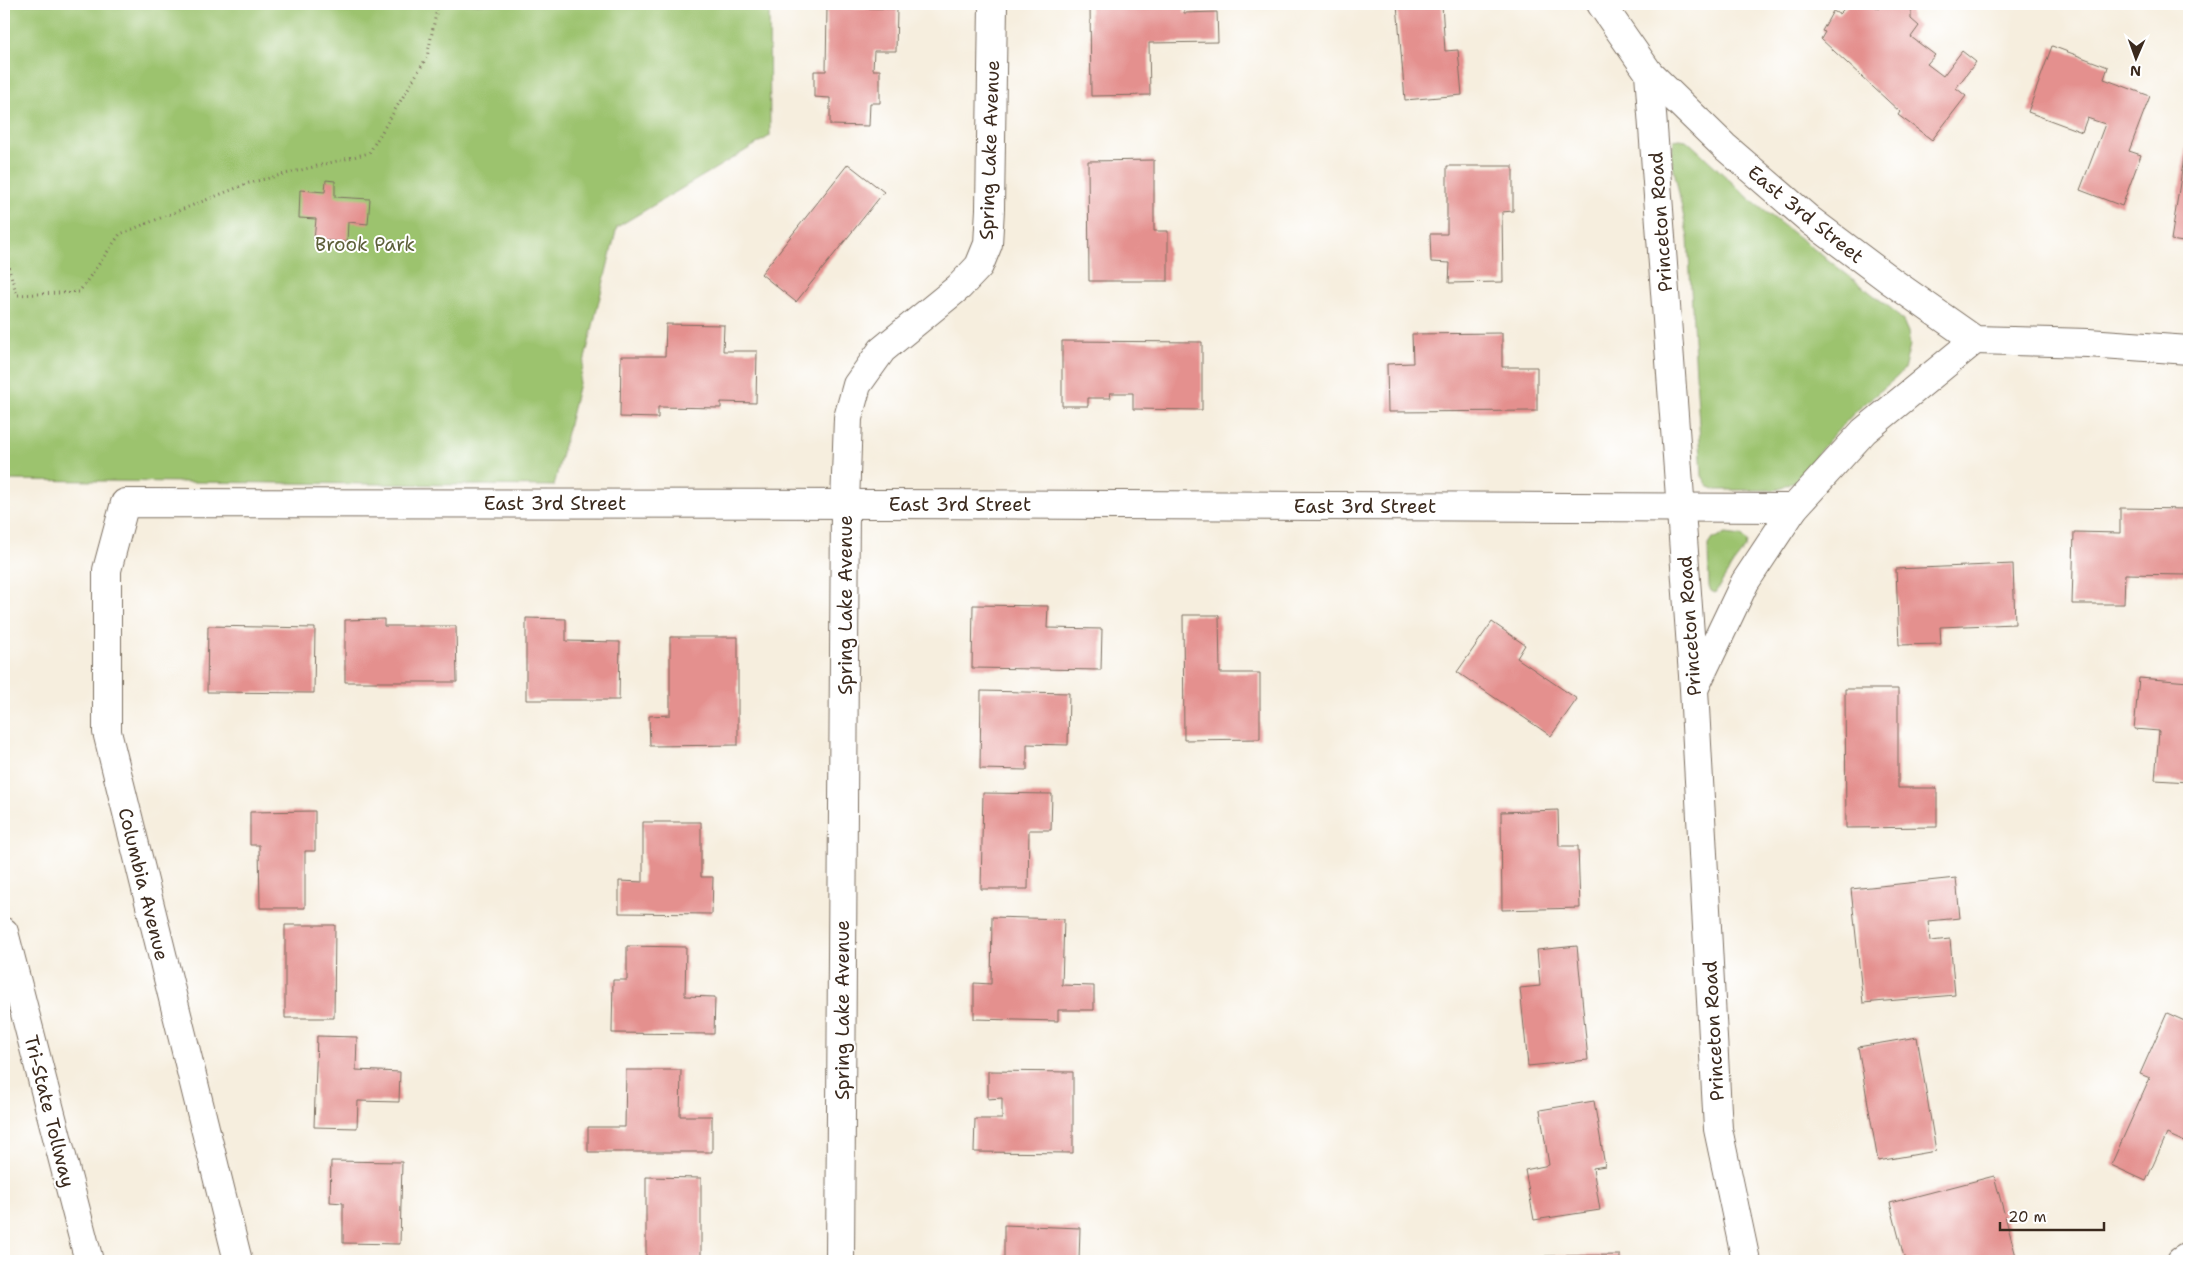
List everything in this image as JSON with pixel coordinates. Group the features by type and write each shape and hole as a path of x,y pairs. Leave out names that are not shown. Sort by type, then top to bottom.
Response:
{"main road":[{"name":"Spring Lake Avenue","path":"840,1261 845,504 848,418 857,385 882,350 958,287 980,266 988,244 993,4"},
{"path":"1602,4 1649,72"},
{"name":"East 3rd Street","path":"1649,72 1724,146 1811,221 1891,281 1975,340"},
{"name":"Princeton Road","path":"1649,72 1694,688 1718,1129 1746,1261"},
{"path":"1694,688 1745,582 1794,508 1864,432 1975,340 2088,343 2189,350"},
{"name":"East 3rd Street","path":"125,503 1794,508"},
{"name":"Columbia Avenue","path":"125,503 107,570 107,732 238,1261"},
{"name":"Tri-State Tollway","path":"4,932 89,1261"},
{"path":"2181,1261 2189,1256"}],"path":[{"path":"4,253 17,295 79,292 120,234 249,183 369,153 427,57 438,4"}],"green space":[{"name":"Brook Park","path":"4,4 769,4 770,136 617,227 554,486 4,480"},
{"path":"1674,140 1686,140 1692,145 1753,202 1893,310 1903,321 1908,332 1910,345 1904,369 1855,412 1796,480 1775,490 1717,490 1709,487 1702,476 1688,238 1671,155"},
{"path":"1726,534 1742,536 1747,542 1746,547 1715,593 1711,591 1709,586 1708,545 1712,539"}],"building":[{"path":"1090,4 1184,4 1184,13 1217,12 1218,42 1149,43 1150,95 1091,96"},
{"path":"1397,4 1442,4 1445,51 1458,50 1462,95 1405,100"},
{"path":"1849,4 1873,4 1878,9 1883,4 1896,4 1911,11 1911,19 1919,26 1911,37 1935,55 1927,64 1943,76 1962,51 1976,62 1956,88 1966,96 1932,140 1898,115 1900,112 1821,39 1825,32 1822,31 1833,11 1839,14"},
{"path":"827,7 897,9 896,51 874,51 873,70 880,70 880,103 870,103 869,126 830,125 830,98 814,97 814,71 826,71"},
{"path":"2052,46 2108,67 2104,79 2150,96 2129,151 2141,155 2122,206 2080,190 2105,124 2087,118 2082,132 2028,112"},
{"path":"2189,132 2189,243 2171,240"},
{"path":"1154,160 1154,231 1168,231 1168,281 1089,281 1088,161"},
{"path":"848,164 884,192 796,302 761,274"},
{"path":"1447,166 1513,166 1513,211 1502,212 1503,282 1449,283 1450,263 1431,262 1430,234 1447,234"},
{"path":"326,180 335,181 335,197 370,199 368,224 348,222 347,242 314,240 316,219 299,218 300,190 325,192"},
{"path":"666,324 724,325 723,351 757,351 756,403 721,402 721,408 658,407 658,418 620,417 621,356 665,356"},
{"path":"1502,333 1502,367 1537,367 1537,411 1388,412 1387,364 1413,363 1412,334"},
{"path":"1062,341 1202,342 1202,410 1133,409 1133,393 1110,393 1111,398 1088,398 1088,406 1062,406"},
{"path":"2120,508 2189,509 2189,544 2187,544 2186,575 2125,574 2124,604 2072,604 2074,532 2120,533"},
{"path":"2013,564 2015,624 1940,627 1941,644 1899,645 1896,569"},
{"path":"973,605 1048,606 1047,628 1102,629 1101,670 972,668"},
{"path":"1183,615 1219,615 1220,673 1260,673 1260,739 1184,740"},
{"path":"526,618 566,619 566,641 620,642 619,700 526,700"},
{"path":"384,619 384,626 456,626 457,682 345,682 345,620"},
{"path":"1492,622 1525,645 1517,658 1577,699 1551,736 1457,672"},
{"path":"208,626 315,628 314,693 207,692"},
{"path":"670,637 738,637 738,745 650,746 649,716 670,715"},
{"path":"2139,678 2189,682 2189,782 2155,780 2159,731 2134,729"},
{"path":"1845,689 1898,689 1898,788 1937,788 1937,827 1846,828"},
{"path":"981,691 1069,693 1068,745 1027,744 1027,770 980,769"},
{"path":"983,793 1052,794 1051,830 1029,830 1028,889 981,889"},
{"path":"1558,810 1559,846 1578,846 1580,908 1502,910 1501,812"},
{"path":"315,811 315,851 305,851 305,908 260,908 259,845 250,845 250,812"},
{"path":"643,822 701,822 701,877 713,877 712,914 619,913 619,881 643,882"},
{"path":"1956,878 1960,918 1928,921 1930,941 1950,939 1955,995 1863,1003 1851,889"},
{"path":"992,917 1064,919 1062,985 1094,986 1094,1010 1058,1010 1058,1021 974,1019 974,983 991,984"},
{"path":"285,925 335,925 334,1018 285,1018"},
{"path":"627,946 686,947 685,996 715,997 714,1034 612,1033 613,980 627,980"},
{"path":"1577,946 1588,1060 1528,1066 1520,988 1540,986 1537,950"},
{"path":"2167,1013 2189,1023 2189,1144 2167,1134 2146,1181 2111,1165 2150,1078 2140,1074"},
{"path":"317,1036 357,1037 356,1070 400,1072 399,1102 358,1101 357,1128 314,1127"},
{"path":"1917,1037 1936,1151 1878,1161 1858,1047"},
{"path":"626,1070 681,1070 680,1116 712,1116 712,1152 588,1152 588,1127 625,1127"},
{"path":"988,1071 1073,1072 1073,1153 974,1152 975,1119 1002,1119 1002,1098 988,1099"},
{"path":"1594,1101 1605,1166 1593,1168 1600,1210 1534,1220 1525,1170 1549,1165 1540,1110"},
{"path":"331,1161 402,1162 400,1244 343,1243 343,1203 330,1202"},
{"path":"1994,1176 2016,1256 1997,1261 1905,1261 1890,1203"},
{"path":"646,1177 701,1178 701,1261 646,1261"},
{"path":"1004,1225 1080,1228 1079,1261 1004,1261"},
{"path":"1620,1255 1620,1261 1545,1261 1545,1256"}]}
